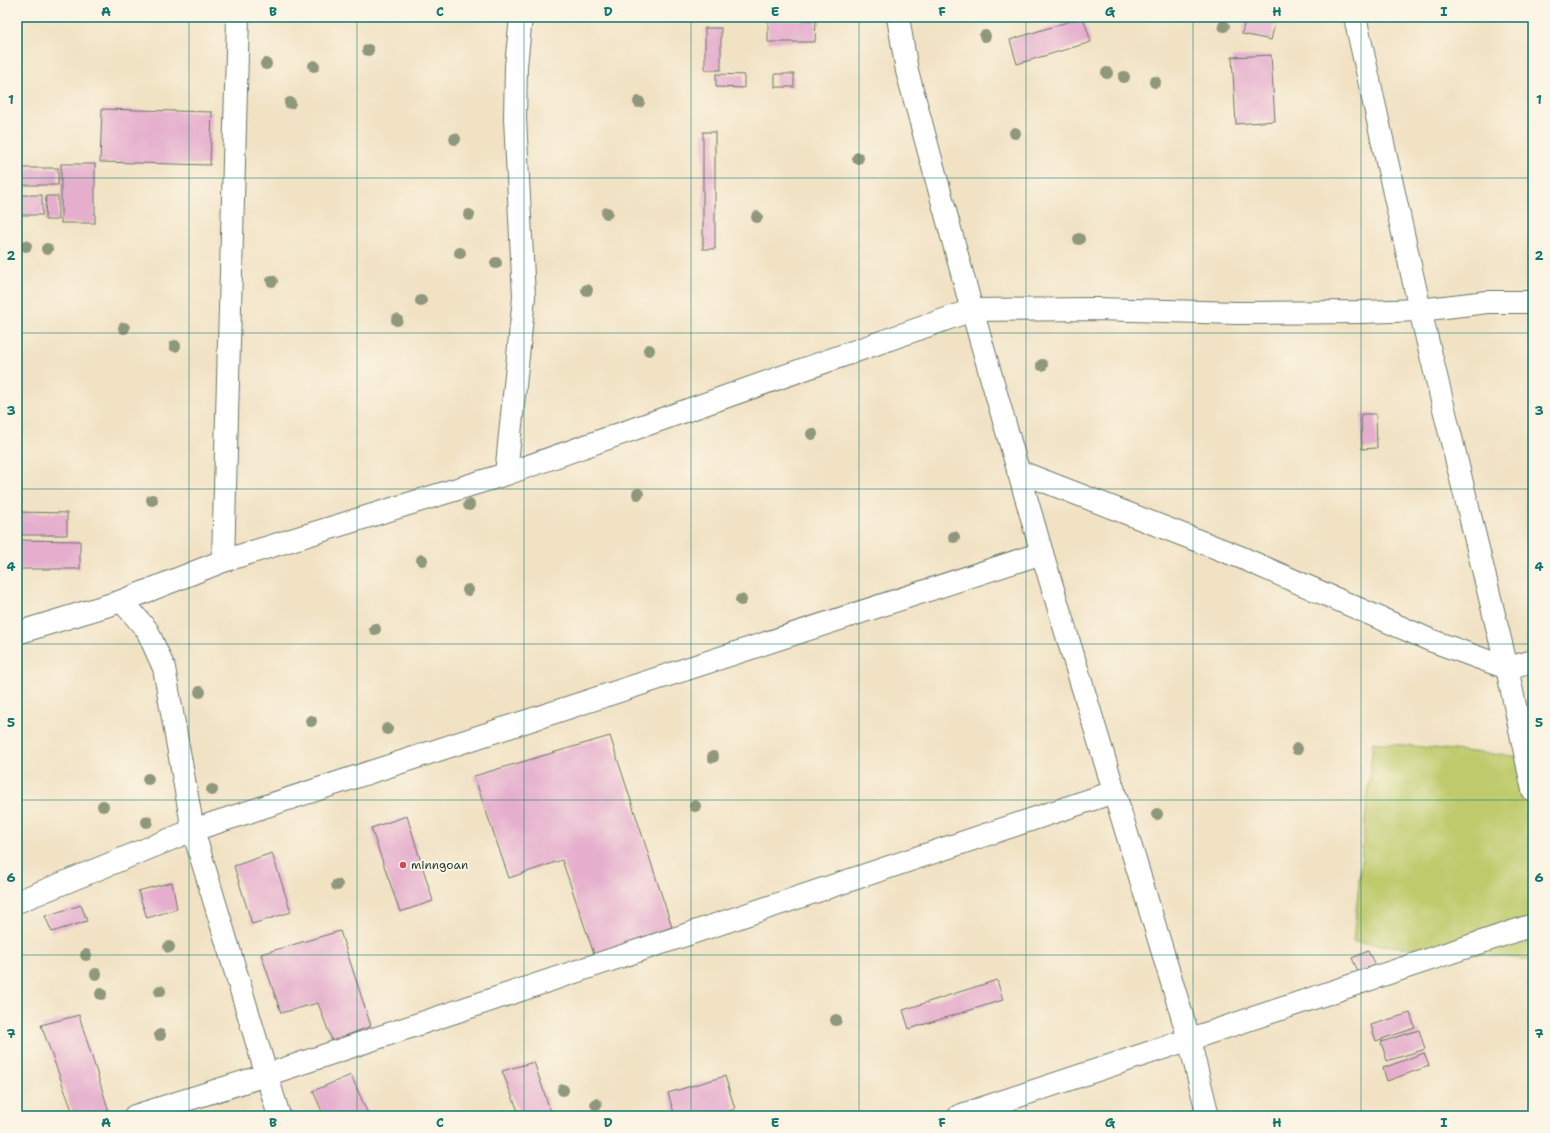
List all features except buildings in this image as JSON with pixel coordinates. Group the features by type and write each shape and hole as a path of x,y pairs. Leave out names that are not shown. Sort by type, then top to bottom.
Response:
{"street":[{"path":"223,560 238,17"},
{"path":"506,474 524,298 515,118 516,66 521,17"},
{"path":"898,17 908,71 972,310 1042,553 1188,1038 1208,1116"},
{"path":"1355,17 1420,310 1507,668 1533,790"},
{"path":"17,632 122,601 223,560 506,474 972,310 1096,309 1245,313 1362,312 1420,310 1487,302 1533,302"},
{"path":"1018,471 1240,557 1430,640 1507,668 1533,661"},
{"path":"17,902 193,830 1042,553"},
{"path":"122,601 148,630 164,668 193,830 279,1116"},
{"path":"135,1116 266,1075 1114,792"},
{"path":"959,1116 1188,1038 1533,925"}],"green space":[{"path":"1373,742 1533,758 1533,960 1353,942"}],"place":[{"name":"minngoan","path":"403,865"}]}
